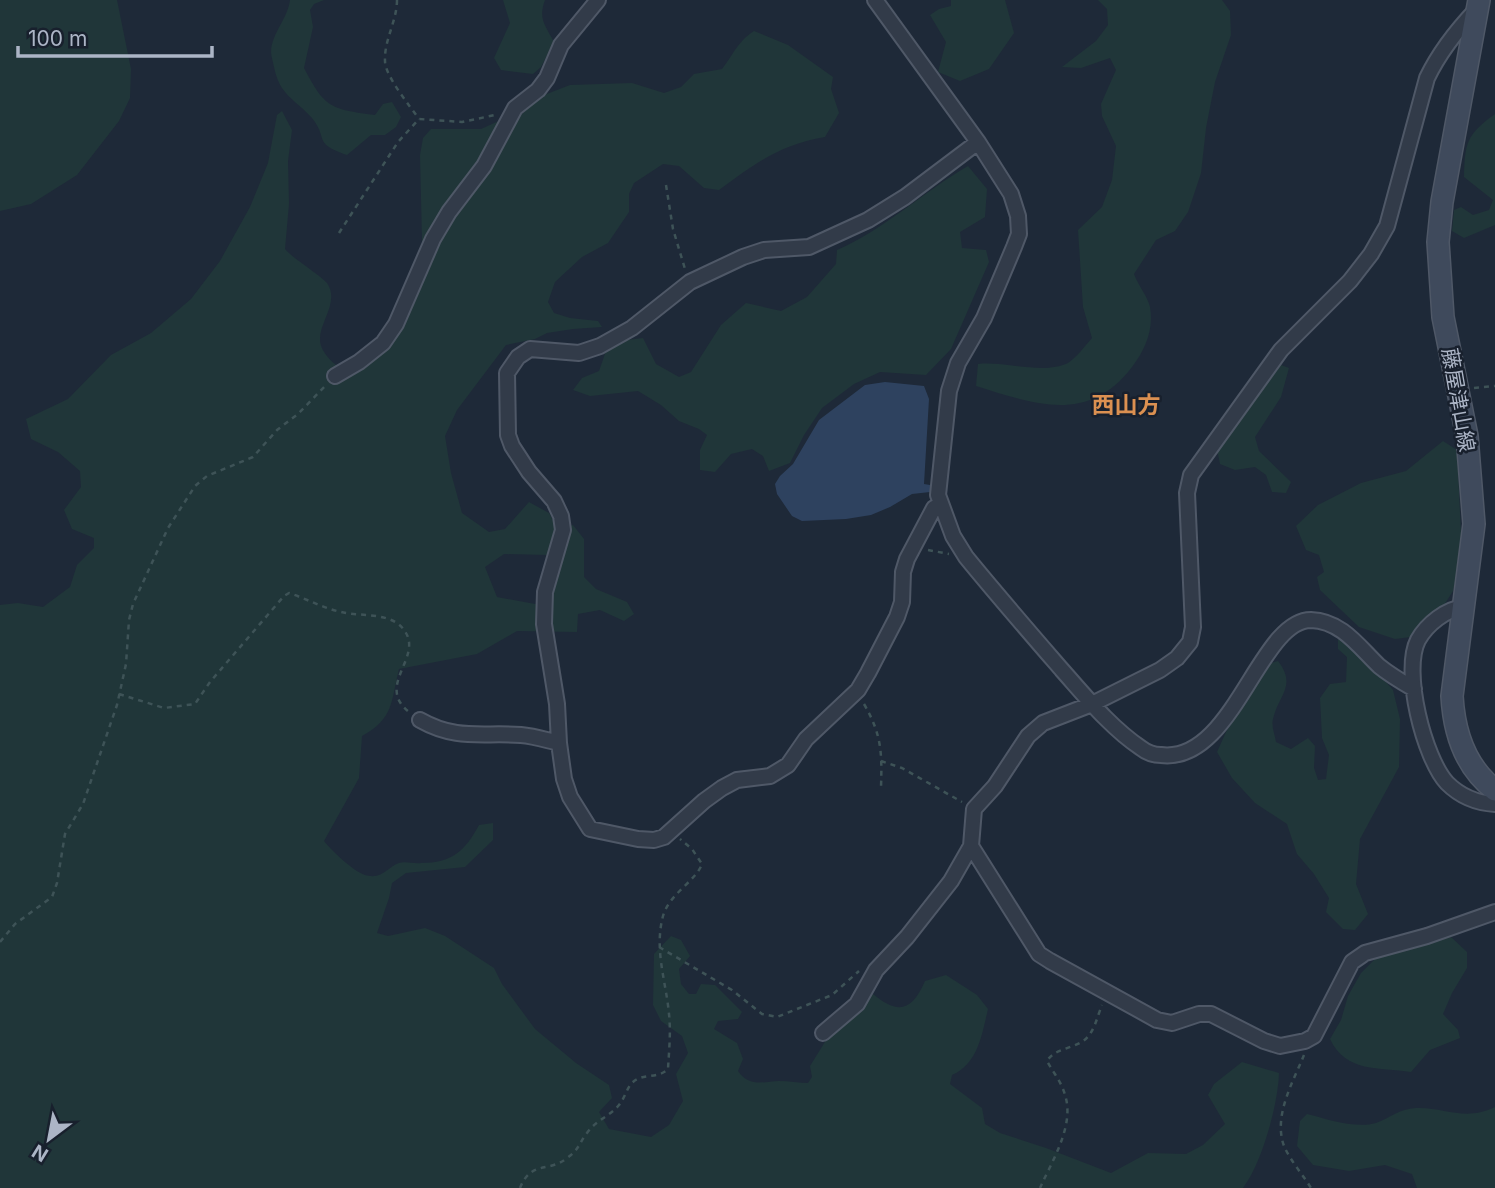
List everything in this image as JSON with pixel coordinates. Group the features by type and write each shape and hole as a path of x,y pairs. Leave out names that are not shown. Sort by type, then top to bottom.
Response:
{"main road":[{"name":"藤屋津山線","path":"1479,4 1442,202 1438,242 1443,317 1467,436 1473,512 1469,570 1452,696 1453,719 1460,746 1476,770 1495,790"}],"street":[{"path":"335,376 383,343 396,324 433,239 449,212 484,166 515,108 538,90 547,78 561,45 598,0"},
{"path":"875,0 978,142 1011,194 1018,216 1018,234 984,318 958,363 949,391 939,494 903,572 902,602 897,617 858,690 806,739 781,771 770,776 737,780 729,784 704,801 672,832 654,840 590,829 570,797 564,779 545,613 545,592 564,530 554,501 529,472 508,435 507,373 518,358 530,349 579,353 600,346 640,322 690,282 743,257 764,250 809,247 868,220 905,197 978,142"},
{"path":"823,1033 857,1004 876,970 951,881 971,846 974,809 995,786 1028,736 1043,723 1092,704 1160,670 1177,658 1190,642 1193,627 1187,493 1191,475 1282,350 1350,281 1371,254 1387,226 1427,78 1438,55 1479,4"},
{"path":"939,494 953,536 966,557 1092,704 1143,750 1171,756 1197,746 1215,732 1277,641 1301,621 1312,620 1330,624 1354,638 1379,665 1414,690"},
{"path":"1464,607 1441,614 1418,640 1413,658 1414,690 1421,731 1447,782 1464,796 1482,804 1495,804"},
{"path":"420,720 445,732 469,736 518,735 559,743"},
{"path":"971,846 1039,954 1157,1020 1172,1023 1199,1014 1211,1014 1280,1046 1306,1041 1314,1036 1352,962 1365,953 1427,936 1495,912"}],"path":[{"path":"397,0 397,10 384,59 386,70 419,118"},
{"path":"419,118 462,122 485,119 515,108"},
{"path":"339,233 393,150 419,118"},
{"path":"666,185 673,229 690,282"},
{"path":"0,942 16,924 52,897 65,834 83,803 119,694 126,664 129,620 133,604 168,528 195,486 207,476 253,457 277,430 298,414 335,376"},
{"path":"1457,390 1495,386"},
{"path":"913,547 966,557"},
{"path":"119,694 164,708 195,704 210,682 289,593 341,612 387,619 400,626 407,634 409,646 396,688 397,697 402,707 420,720"},
{"path":"858,690 877,727 881,788"},
{"path":"881,761 902,768 974,809"},
{"path":"520,1188 525,1176 537,1168 565,1161 580,1147 587,1133 622,1102 631,1083 662,1075 668,1069 670,1017 659,947 664,913 702,864 692,849 672,832"},
{"path":"659,947 732,990 762,1014 777,1017 832,995 875,958 888,956"},
{"path":"1040,1188 1066,1125 1068,1108 1065,1093 1047,1061 1050,1056 1083,1041 1090,1034 1106,992"},
{"path":"1306,1041 1306,1049 1284,1106 1281,1129 1285,1147 1311,1188"}],"green space":[{"path":"0,0 117,0 131,69 130,98 119,121 77,175 31,204 0,211"},
{"path":"290,0 324,0 314,4 310,10 313,27 304,68 324,99 338,108 375,115 383,104 392,102 401,117 396,127 385,135 371,135 347,155 325,144 312,118 284,91 274,67 272,44"},
{"path":"503,0 545,0 542,17 554,42 541,67 533,74 501,70 494,58 510,23"},
{"path":"951,0 1005,0 1014,33 989,69 960,81 938,72 946,42 930,15 951,6"},
{"path":"1098,0 1222,0 1230,11 1231,35 1215,82 1201,173 1188,212 1175,231 1156,240 1134,274 1149,303 1151,315 1149,332 1141,354 1115,385 1097,397 1079,403 1039,403 976,386 978,364 1036,368 1058,366 1071,361 1092,338 1083,307 1078,230 1102,207 1112,180 1116,146 1102,116 1101,104 1116,70 1110,58 1081,68 1062,67 1096,41 1108,25 1107,9"},
{"path":"754,31 788,45 833,77 831,89 839,113 825,137 781,150 719,190 704,188 679,166 663,164 634,183 629,194 629,212 608,243 582,257 555,282 548,302 554,313 598,321 602,327 547,333 535,339 506,345 457,410 445,436 451,473 462,513 489,532 505,529 529,502 549,513 558,529 547,555 504,554 485,567 497,597 535,604 550,601 552,582 568,527 573,525 584,539 584,577 596,589 627,602 634,614 624,621 600,610 578,614 577,632 517,631 477,654 399,669 390,708 380,723 362,736 359,778 324,841 355,869 365,875 376,876 399,863 432,862 449,858 463,848 479,825 493,823 493,840 465,867 406,873 392,883 377,933 388,936 425,928 445,936 494,968 502,984 535,1029 576,1063 609,1085 612,1098 599,1112 609,1129 651,1137 669,1125 683,1101 676,1074 688,1053 682,1036 661,1021 653,1005 654,954 671,936 681,940 690,956 679,969 681,984 689,994 696,994 701,984 715,985 742,1012 738,1019 718,1021 714,1029 737,1043 743,1059 738,1071 742,1076 756,1082 808,1083 812,1077 810,1066 828,1037 873,994 890,1005 903,1007 915,999 925,981 946,975 977,995 988,1009 978,1047 968,1064 952,1075 950,1084 982,1108 985,1124 1000,1133 1111,1173 1148,1153 1186,1154 1203,1145 1225,1124 1208,1095 1214,1084 1242,1062 1279,1073 1268,1133 1243,1188 0,1188 0,605 18,603 43,607 70,587 77,565 94,548 94,538 72,529 64,510 81,487 80,471 58,452 31,439 26,419 68,399 111,355 151,333 191,299 220,261 250,207 268,163 277,115 282,111 292,130 288,161 289,204 285,249 327,283 331,297 320,344 335,364 354,369 369,363 397,331 433,257 422,241 420,155 423,138 431,129 481,129 501,120 517,119 539,97 570,85 632,83 664,93 681,87 694,74 722,69 740,44"},
{"path":"1495,114 1495,225 1464,238 1452,231 1454,210 1461,207 1473,215 1489,210 1493,200 1464,177 1467,148 1473,134"},
{"path":"968,166 987,189 985,217 960,232 962,248 986,250 989,262 951,349 926,375 880,372 854,384 822,408 790,463 769,471 763,456 752,449 731,454 715,472 700,470 700,450 707,435 679,421 661,405 638,391 590,396 573,390 582,378 599,371 607,348 627,340 643,338 656,364 679,377 691,372 721,325 746,303 781,311 807,297 836,264 837,250 871,232"},
{"path":"1281,365 1289,368 1281,397 1255,437 1259,451 1291,482 1286,493 1272,492 1266,475 1255,467 1235,470 1220,464 1217,449"},
{"path":"1443,441 1457,450 1462,553 1453,591 1444,605 1426,618 1411,637 1395,639 1359,627 1320,590 1317,577 1324,572 1319,555 1306,550 1296,526 1318,505 1361,483 1406,471"},
{"path":"1338,636 1350,641 1393,690 1400,719 1399,767 1360,839 1356,884 1368,914 1355,930 1343,929 1326,912 1329,898 1297,854 1287,824 1255,803 1232,778 1217,752 1226,732 1271,663 1278,661 1286,677 1286,684 1273,722 1276,742 1291,749 1308,738 1315,746 1314,768 1318,780 1326,779 1329,755 1322,738 1320,698 1330,684 1346,682 1347,657 1338,649"},
{"path":"1451,937 1467,952 1467,968 1443,1014 1458,1030 1460,1038 1430,1050 1411,1072 1364,1066 1345,1058 1330,1039 1361,973 1376,958"},
{"path":"1495,1107 1495,1188 1417,1188 1412,1174 1385,1165 1349,1171 1313,1165 1297,1146 1300,1121 1307,1114 1341,1123 1368,1125 1416,1108 1464,1114"}],"water":[{"path":"885,382 924,386 929,399 924,484 930,485 930,492 912,494 871,515 802,521 792,516 777,494 775,484 780,476 793,464 819,420 865,385"}],"district":[{"name":"西山方","path":"1126,405"}]}
